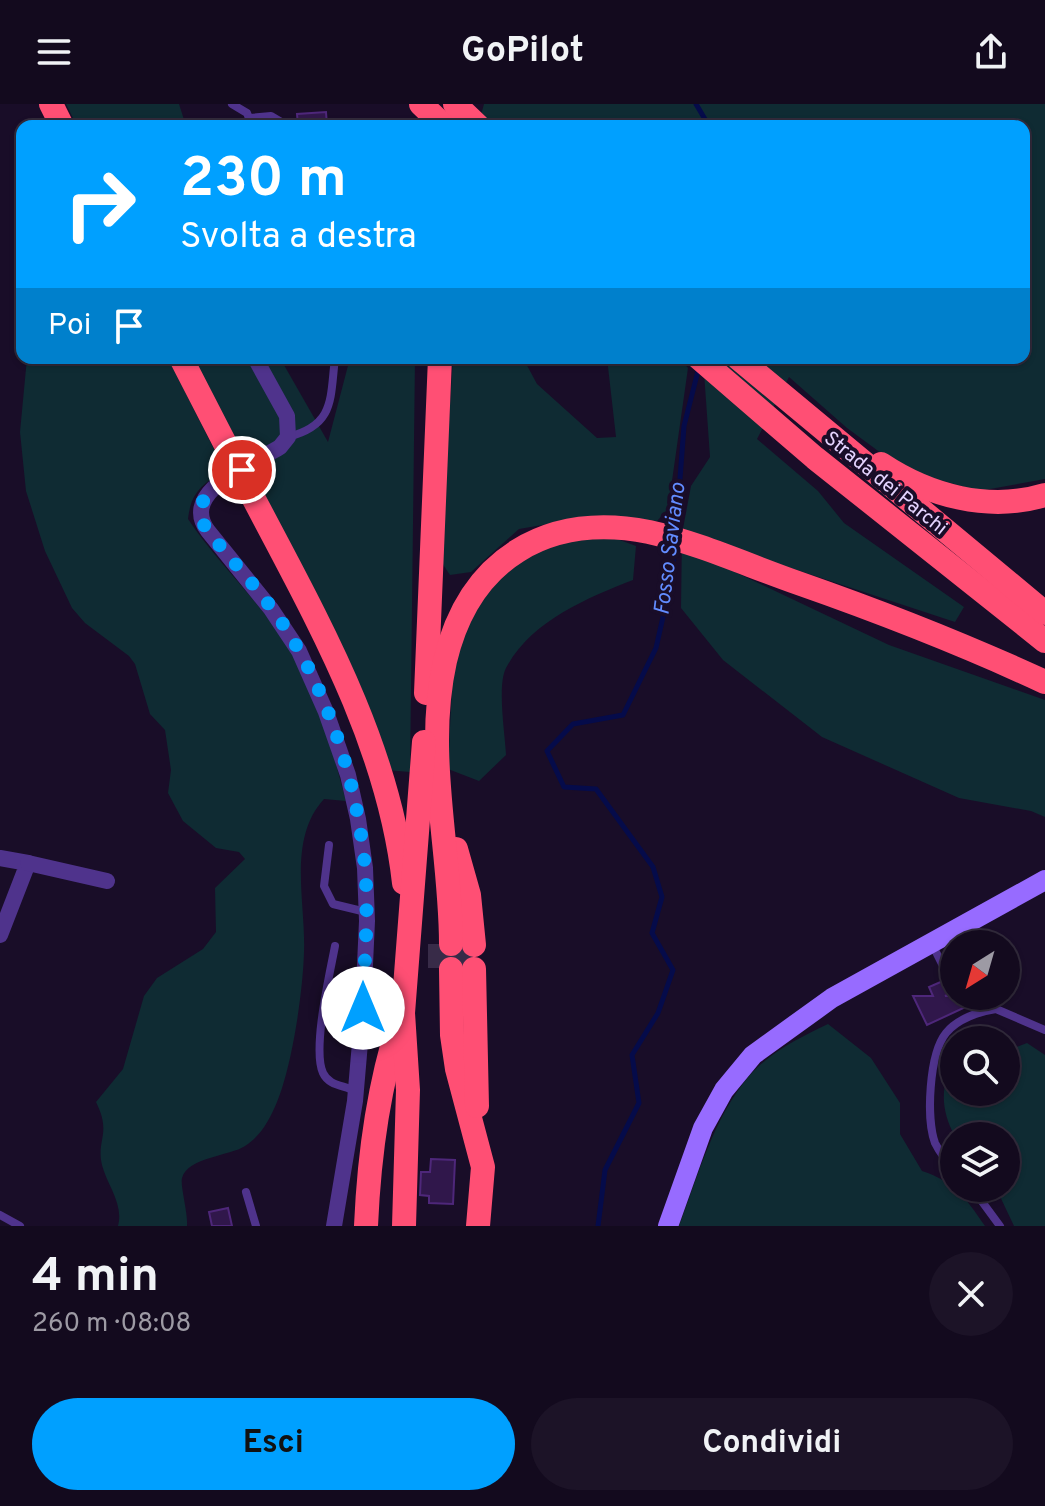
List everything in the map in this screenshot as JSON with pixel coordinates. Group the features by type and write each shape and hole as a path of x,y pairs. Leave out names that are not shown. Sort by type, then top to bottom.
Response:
{"highway":[{"path":"421,104 438,120"},
{"path":"455,104 472,120"},
{"path":"184,364 338,666 372,750 391,811 402,865 409,955"},
{"path":"404,1226 408,1090 403,1013 426,709 440,364"},
{"name":"Strada dei Parchi","path":"706,364 770,420 1045,641"},
{"name":"Strada dei Parchi","path":"745,364 1045,613"},
{"path":"786,400 887,468 936,492 983,501 1026,500 1045,495"},
{"path":"478,1226 483,1167 478,1143 473,1024 457,957 439,801 439,693 450,645 467,602 501,561 530,542 567,530 613,527 659,535 937,636 1045,682"},
{"path":"426,709 444,831 457,957"},
{"path":"439,801 467,887 444,1060 454,1092 478,1143"},
{"path":"366,1226 369,1173 382,1086 403,1013"}],"main road":[{"path":"668,1226 703,1128 724,1090 747,1061 778,1034 832,998 1045,880"}],"street":[{"path":"258,364 287,416 288,437 280,447 210,491 200,504 199,515 208,531 287,630 320,696 348,775 358,819 367,912 356,1092 334,1226"},
{"path":"0,858 107,881"},
{"path":"0,935 28,863"}],"lane":[{"path":"232,104 243,109 250,120"},
{"path":"258,120 271,116 278,120"},
{"path":"288,437 308,432 321,422 329,408 334,364"},
{"path":"329,845 324,886 333,904 367,912"},
{"path":"932,944 940,960"},
{"path":"335,946 320,1046 323,1072 332,1083 356,1092"},
{"path":"940,1153 934,1139 930,1094 943,1038 952,1027 996,1009 1045,1030"},
{"path":"964,1010 968,1018"},
{"path":"246,1192 256,1226"},
{"path":"982,1202 1000,1226"},
{"path":"0,1215 20,1226"}],"shaded area":[{"path":"66,104 179,104 184,120 74,120"},
{"path":"484,104 1045,104 1045,479 979,491 904,470 847,428 789,377 757,439 818,491 844,523 964,607 955,622 742,552 735,572 889,645 1045,700 1045,817 1031,811 959,798 822,737 723,660 681,608 682,534 691,486 710,457 703,364 1030,364 1030,120 480,120"},
{"path":"26,364 171,364 225,471 195,495 188,519 272,624 297,661 320,712 346,801 324,799 306,833 301,872 304,952 301,987 292,1049 277,1102 264,1127 251,1142 201,1161 186,1171 182,1182 187,1226 118,1226 117,1202 102,1165 103,1122 96,1102 123,1069 144,996 157,978 203,949 216,932 215,888 245,859 239,852 216,848 183,821 168,793 171,770 165,730 150,714 135,664 85,623 72,608 45,551 26,491 20,432"},
{"path":"192,364 283,364 328,442 348,364 415,364 410,772 386,770"},
{"path":"453,364 526,364 537,384 597,438 616,437 608,364 685,364 688,368 668,509 657,521 577,519 519,529 471,572 450,575 440,560"},
{"path":"609,536 636,546 633,580 579,603 530,637 517,651 503,676 506,755 479,781 448,769 453,666 467,618 492,583 536,546"},
{"path":"828,1024 871,1058 900,1103 900,1134 922,1171 940,1179 940,1202 967,1202 985,1226 679,1226 708,1147 737,1091 767,1059"},
{"path":"1027,1043 1045,1055 1045,1226 1014,1226 1003,1202 1020,1202 1020,1122 948,1122 944,1106 1020,1106 1020,1046"}],"building":[{"path":"326,112 327,120 298,120 297,114"},
{"path":"940,982 940,1010 959,1010 927,1025 913,996 933,996 929,987"},
{"path":"431,1159 455,1160 453,1204 429,1203 429,1196 420,1195 421,1172 430,1172"},
{"path":"228,1208 232,1226 212,1226 209,1212"}],"waterway":[{"name":"Fosso Saviano","path":"696,104 705,120"},
{"name":"Fosso Saviano","path":"676,531 684,426 699,367"},
{"name":"Fosso Saviano","path":"598,1226 605,1170 639,1103 632,1055 658,1013 673,970 652,933 662,897 653,867 596,789 564,787 547,751 573,724 623,715 656,648 672,577 675,544"}],"tunnel":[{"path":"440,944 440,969"},
{"path":"462,969 463,945"}],"route":[{"path":"242,470 210,491 200,504 199,515 203,526 287,630 320,696 348,775 365,868 367,921 363,1008"}]}
